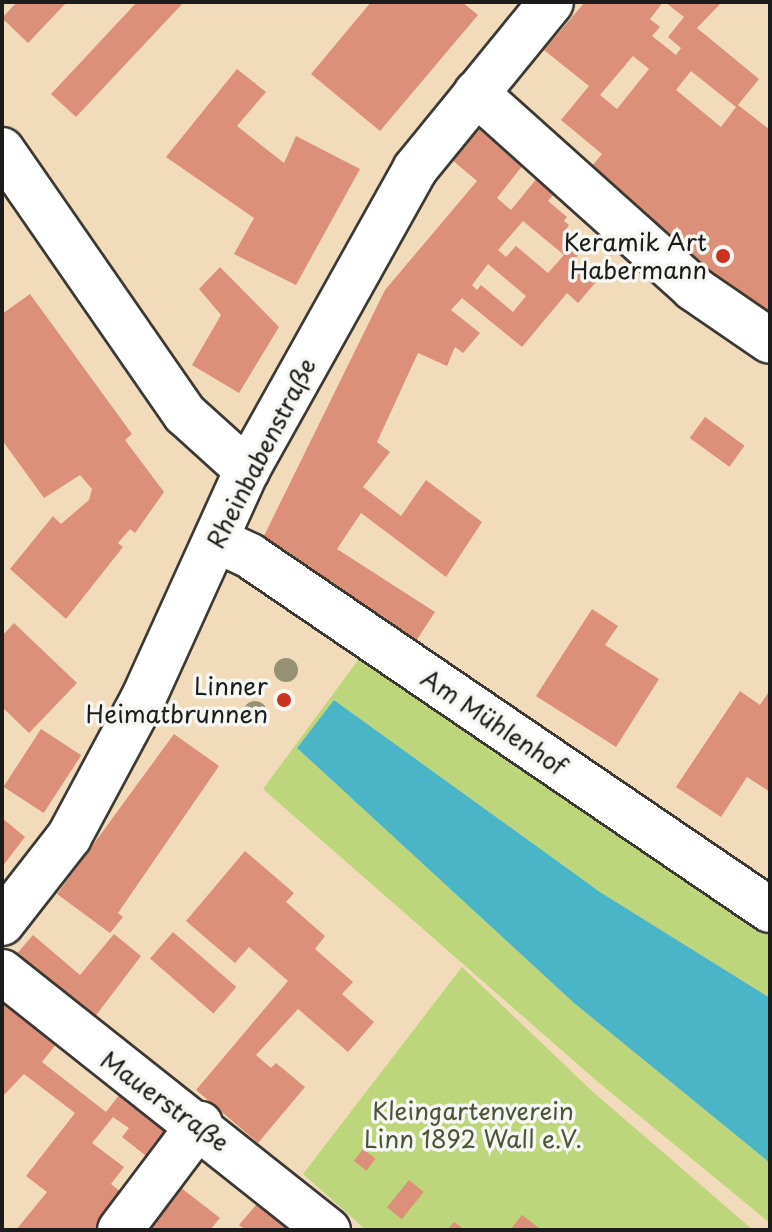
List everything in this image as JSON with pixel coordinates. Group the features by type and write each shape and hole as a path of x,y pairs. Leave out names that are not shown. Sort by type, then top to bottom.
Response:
{"street":[{"name":"Rheinbabenstraße","path":"2,923 69,837 143,699 247,470 415,169 551,2"},
{"path":"476,93 693,288 770,341"},
{"path":"2,150 185,414 247,470"},
{"name":"Am Mühlenhof","path":"216,540 250,556 770,910"},
{"name":"Mauerstraße","path":"2,972 86,1043 200,1124 328,1230"},
{"path":"120,1230 200,1124"}],"green space":[{"path":"367,648 770,931 770,998 600,892 334,700 297,748 574,1003 770,1163 770,1223 598,1082 263,789"},
{"name":"Kleingartenverein Linn 1892 Wall e.V.","path":"462,967 592,1091 753,1230 366,1230 303,1174"}],"water":[{"path":"334,700 600,892 770,998 770,1163 574,1003 297,748"}],"building":[{"path":"17,2 67,2 28,43 2,18"},
{"path":"137,2 184,2 76,117 51,94"},
{"path":"371,2 462,2 478,15 380,131 311,74"},
{"name":"Keramik Art Habermann","path":"585,2 663,2 650,19 660,27 652,36 676,55 681,48 668,37 684,17 665,2 722,2 697,28 759,79 738,105 770,130 770,335 581,179 602,154 561,120 589,86 544,50","holes":["633,56 649,69 617,109 600,95","691,71 736,107 721,127 676,90"]},
{"path":"237,69 266,92 237,126 284,163 296,136 360,169 296,285 234,254 254,218 166,157"},
{"path":"482,122 527,160 497,198 511,210 542,172 560,187 548,201 567,217 564,221 569,225 563,234 582,251 572,262 596,282 578,303 567,293 522,347 462,298 451,310 480,333 463,353 455,347 447,366 418,353 377,442 390,452 363,487 401,516 426,480 482,522 446,577 361,513 337,549 435,612 414,644 260,544 385,290 477,181 451,159","holes":["523,221 564,255 548,273 516,246 506,257 498,250","488,264 526,296 513,312 481,285 477,290 472,285"]},
{"path":"220,267 279,327 239,393 192,365 221,315 199,289"},
{"path":"30,294 132,434 125,440 164,492 135,533 130,529 118,543 123,547 66,619 10,569 53,516 61,524 89,500 92,489 80,475 44,498 2,440 2,314"},
{"path":"705,417 745,446 729,467 690,438"},
{"path":"592,609 618,626 605,645 659,679 616,747 536,696"},
{"path":"14,623 77,683 29,733 2,707 2,636"},
{"path":"770,690 770,792 747,777 721,817 676,787 740,691 760,705"},
{"path":"41,729 81,755 44,813 3,787"},
{"path":"174,734 219,766 118,913 123,917 110,933 57,894"},
{"path":"2,818 25,837 2,867"},
{"path":"245,851 294,893 286,902 325,936 315,949 353,982 342,994 374,1022 348,1052 298,1009 256,1055 271,1068 276,1063 305,1087 258,1143 196,1090 288,981 249,947 235,963 186,921"},
{"path":"173,932 236,987 213,1014 150,958"},
{"path":"114,934 141,956 91,1022 15,956 33,935 80,975"},
{"path":"2,990 61,1038 42,1062 106,1112 123,1090 174,1130 150,1159 122,1137 129,1128 113,1117 92,1143 124,1167 111,1184 126,1196 99,1230 16,1230 47,1192 26,1176 75,1113 24,1074 2,1097"},
{"path":"363,1149 376,1159 366,1171 354,1161"},
{"path":"409,1180 424,1192 402,1219 387,1207"},
{"path":"180,1187 220,1218 210,1230 143,1230"},
{"path":"262,1198 300,1230 246,1230 239,1225"},
{"path":"522,1215 542,1230 510,1230"},
{"path":"454,1222 465,1230 447,1230"}],"place":[{"name":"Keramik Art Habermann","path":"723,256"},
{"name":"Linner Heimatbrunnen","path":"284,700"}]}
